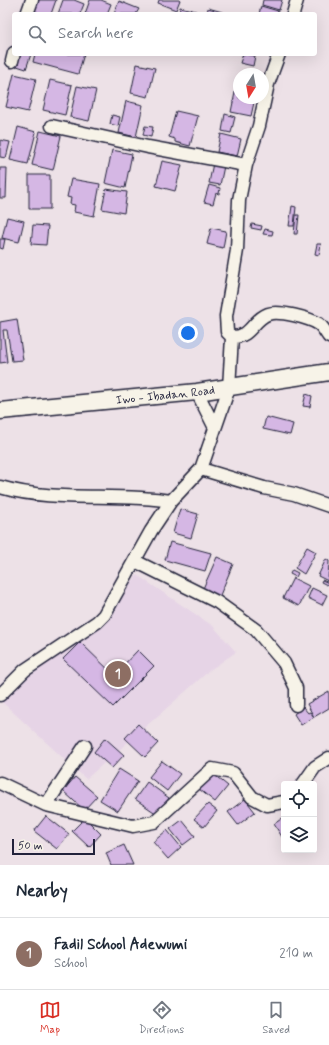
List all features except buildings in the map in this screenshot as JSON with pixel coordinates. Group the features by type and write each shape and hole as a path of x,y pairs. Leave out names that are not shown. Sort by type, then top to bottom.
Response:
{"main road":[{"name":"Iwo - Ibadan Road","path":"0,411 197,392 329,372"}],"street":[{"path":"28,12 32,0"},
{"path":"294,12 297,0"},
{"path":"279,56 268,84 259,126 246,165 239,200 237,250 226,316 227,332 232,336 246,334 260,319 269,314 280,313 305,318 320,325 329,337"},
{"path":"52,126 148,147 246,165"},
{"path":"0,695 25,670 97,622 104,615 151,531 171,501 201,469 229,388 232,336"},
{"path":"197,392 215,428"},
{"path":"201,469 264,488 294,494 329,506"},
{"path":"0,487 24,494 148,498 171,501"},
{"path":"135,561 217,602 256,630 284,663 296,688 296,705"},
{"path":"46,805 85,746"},
{"path":"305,781 315,767 329,758"},
{"path":"0,783 46,805 133,826 154,822 212,769 233,773 252,797 267,805 281,803"}],"shaded area":[{"path":"137,575 213,626 236,652 210,670 86,779 2,702 25,679 104,615"}],"place":[{"name":"Fadil School Adewumi","path":"118,674"}]}
